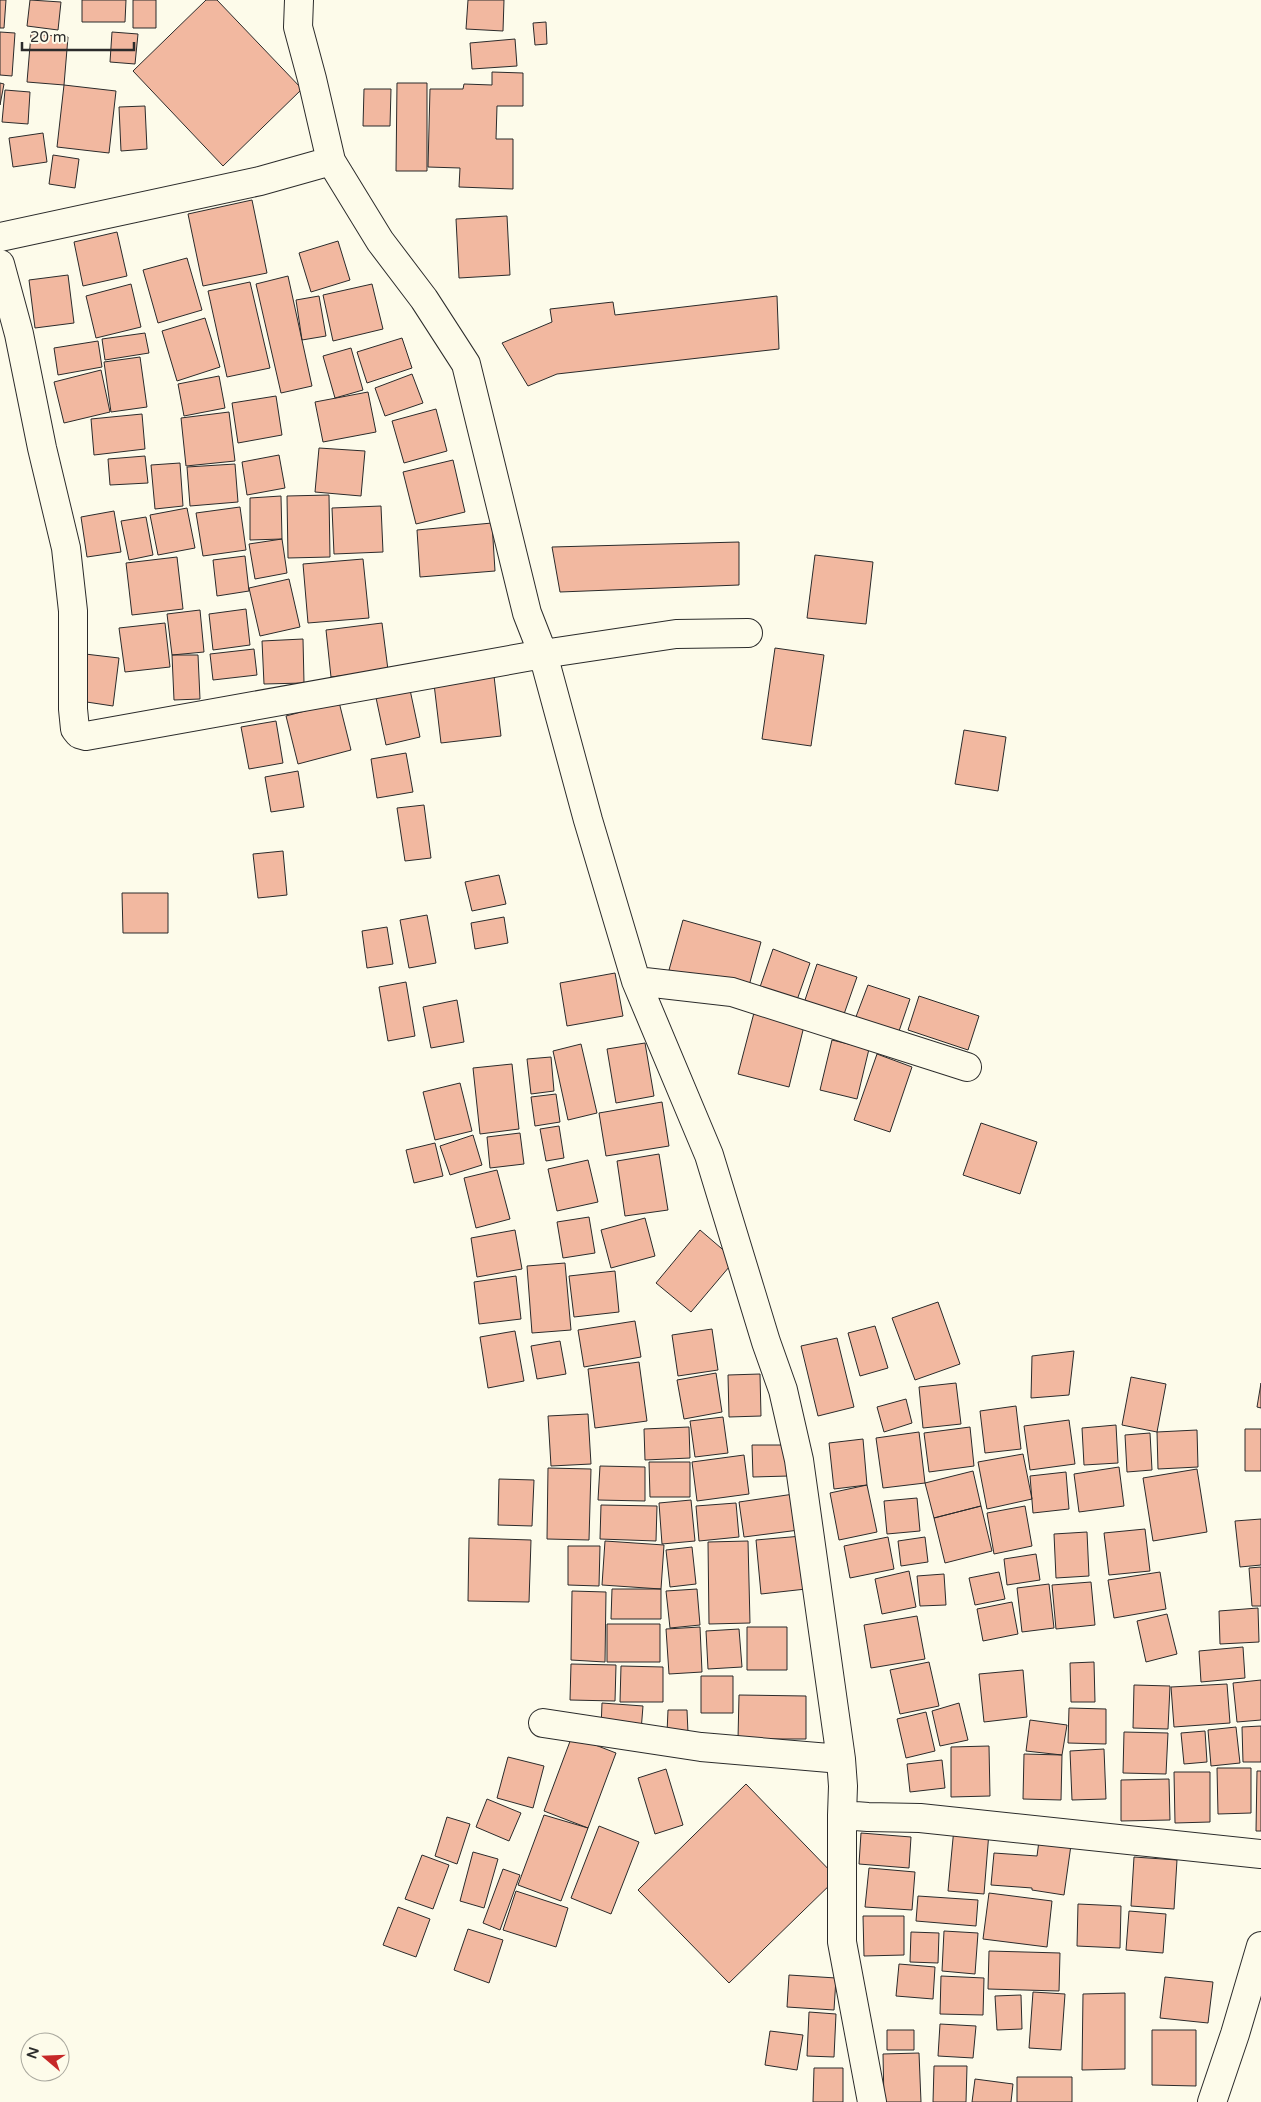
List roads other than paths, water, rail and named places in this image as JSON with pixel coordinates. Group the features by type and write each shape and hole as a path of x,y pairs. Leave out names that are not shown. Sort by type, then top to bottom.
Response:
{"street":[{"path":"299,0 298,27 331,161 380,241 424,299 466,364 527,613 542,654 588,820 636,981 710,1154 766,1342 783,1390 799,1460 841,1759 844,1792 842,1815 842,1942 872,2102"},
{"path":"0,237 260,181 331,161"},
{"path":"0,264 19,334 42,448 66,548 73,611 73,709 76,729 79,734 86,736 542,654 676,634 748,633"},
{"path":"636,981 732,992 967,1067"},
{"path":"543,1723 701,1747 841,1759"},
{"path":"842,1815 920,1818 1261,1854"},
{"path":"1212,2102 1235,2034 1261,1946"}]}
